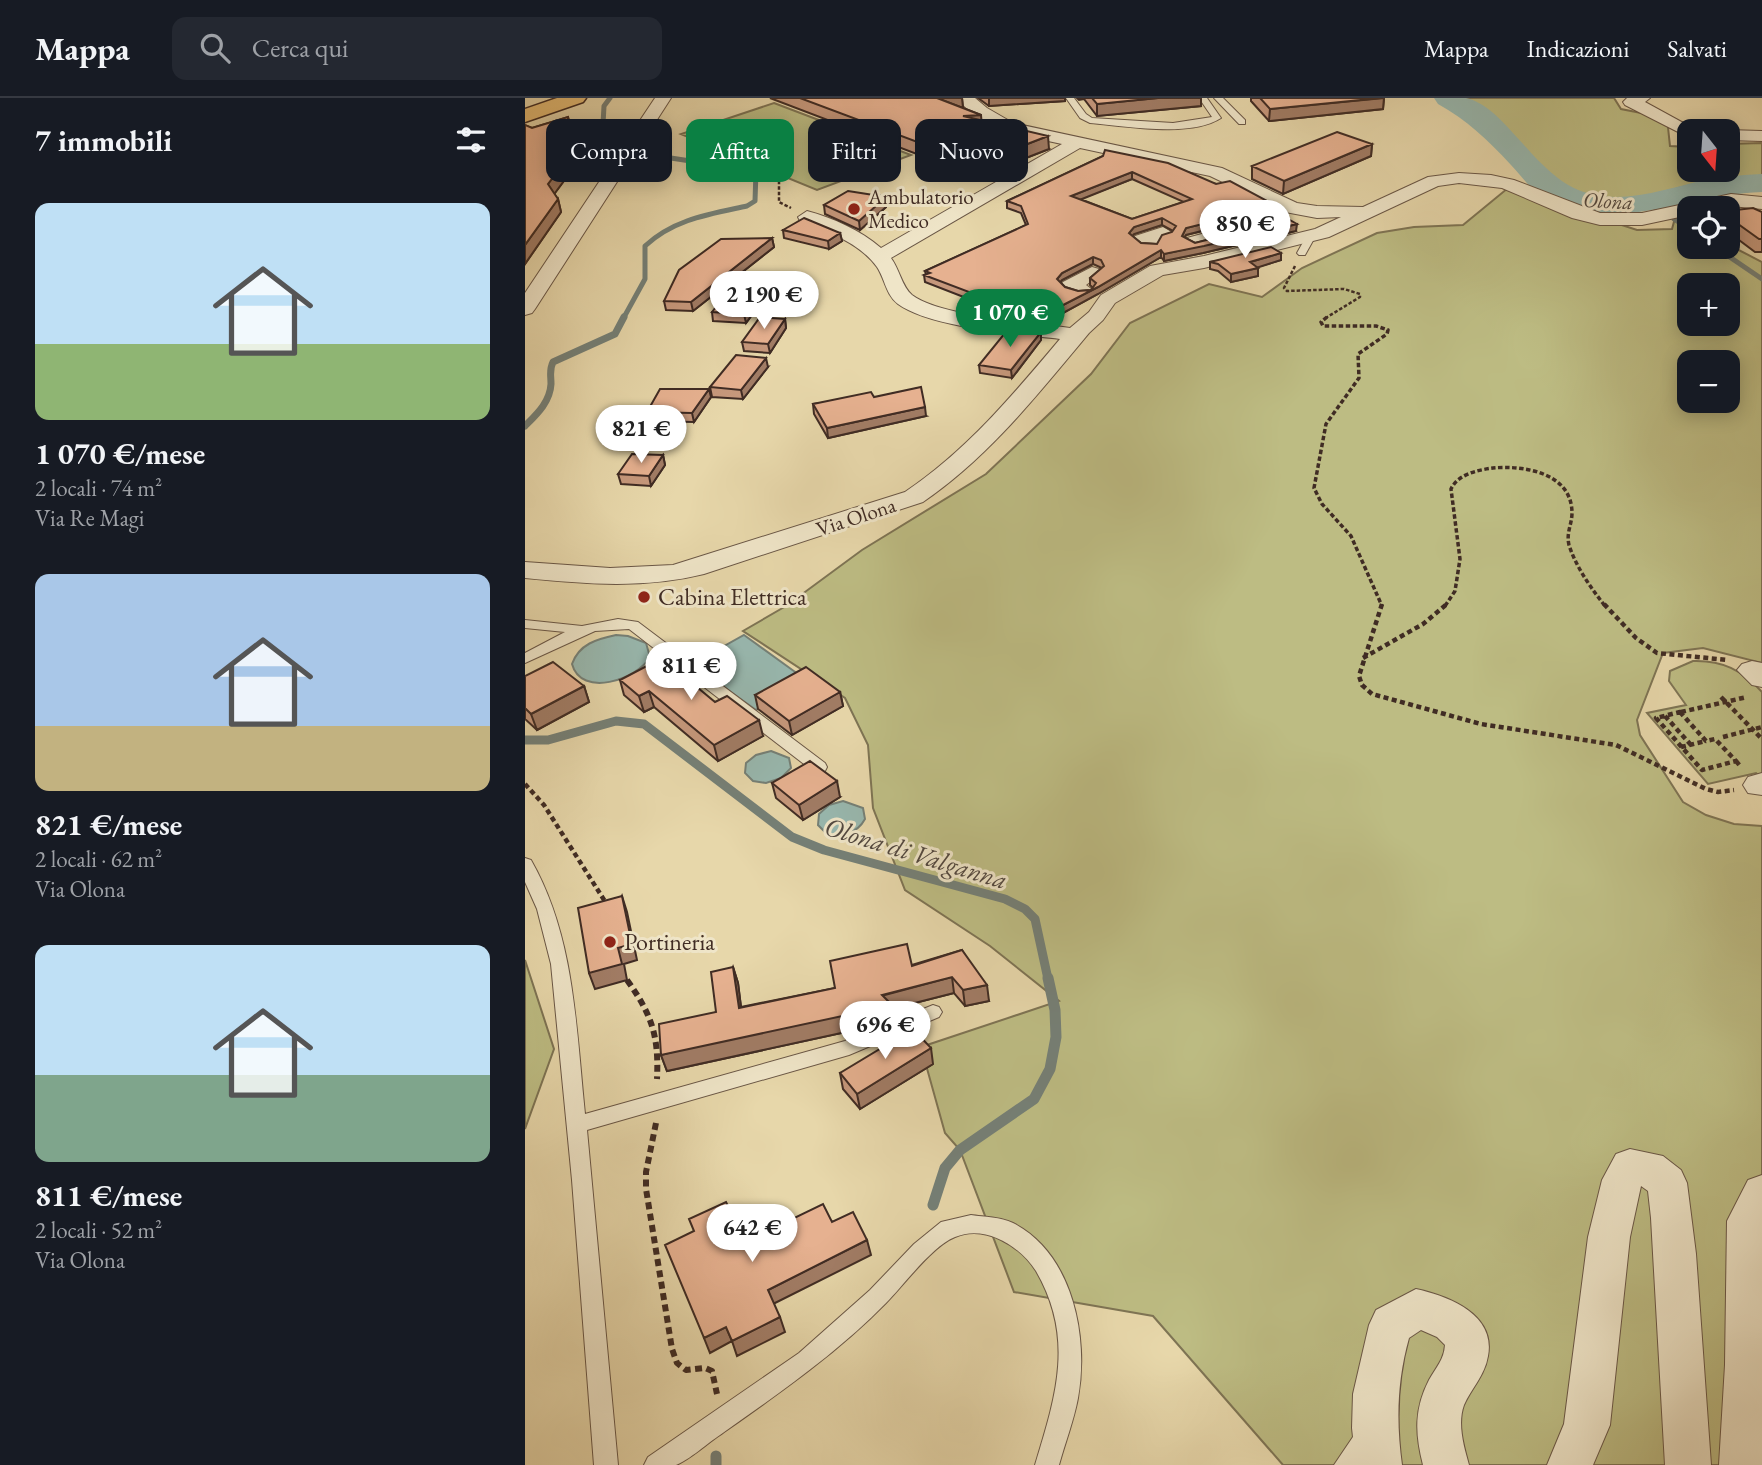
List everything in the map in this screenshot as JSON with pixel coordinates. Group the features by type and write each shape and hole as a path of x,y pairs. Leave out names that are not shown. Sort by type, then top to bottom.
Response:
{"main road":[{"path":"525,116 576,98"}],"street":[{"path":"525,309 663,98"},
{"path":"965,98 981,112 1008,127 1216,172 1277,217"},
{"path":"1642,98 1631,102 1677,125"},
{"path":"1740,135 1762,136"},
{"path":"880,256 1078,142"},
{"path":"1163,244 1277,217 1368,209 1434,180 1459,178 1509,184 1579,214 1600,219 1642,219 1677,211"},
{"path":"1740,201 1762,203"},
{"name":"Via Olona","path":"525,570 621,579 661,576 708,564 914,497 941,478 991,432 1074,335 1095,316 1095,289 1163,244 1204,262 1306,245 1368,209"},
{"path":"807,217 838,228 880,256 902,298 912,304 938,313 1041,323 1074,335"},
{"path":"1570,1465 1587,1425 1609,1237 1622,1180 1630,1166 1649,1168 1667,1184 1677,1258 1683,1424 1688,1465"},
{"path":"1742,1465 1747,1365 1748,1221 1762,1193"},
{"path":"1376,1447 1377,1371 1391,1325 1416,1309 1439,1314 1452,1320 1464,1338 1467,1354 1443,1401 1437,1432 1446,1465"}],"lane":[{"path":"1070,98 1083,117 1090,120 1152,125 1191,123 1217,118 1203,98"},
{"path":"1218,98 1242,122"},
{"path":"525,659 582,629 615,622 633,625 819,767"},
{"path":"525,624 582,629"},
{"path":"525,864 547,909 560,964 577,1125 605,1465"},
{"path":"577,1125 849,1047 933,1012"},
{"path":"656,1465 807,1360 878,1297 921,1251 948,1229 971,1224 1006,1230 1035,1251 1052,1279 1067,1315 1070,1348 1067,1398 1047,1465"},
{"path":"1346,1465 1376,1447"}],"path":[{"path":"779,182 779,202 807,217"},
{"path":"1306,245 1284,288 1287,291 1304,293 1347,290 1360,294 1360,297 1324,319 1321,322 1323,326 1376,326 1388,330 1387,334 1358,354 1359,378 1326,424 1314,488 1322,504 1351,536 1382,601 1382,610 1363,659 1359,677 1362,685 1372,694 1393,702 1481,724 1616,745 1713,792 1760,785"},
{"path":"1363,659 1429,619 1449,602 1453,595 1460,572 1455,517 1449,502 1451,489 1459,477 1478,470 1519,467 1551,476 1568,496 1572,511 1566,531 1572,552 1623,627 1648,648 1665,657 1706,654 1738,663 1755,681 1723,700 1656,718 1702,770 1736,761"},
{"path":"1723,700 1762,739"},
{"path":"1680,712 1706,741"},
{"path":"1665,716 1691,745"},
{"path":"1723,737 1762,727"},
{"path":"1681,747 1716,739 1760,785"},
{"path":"525,784 544,805 607,905"},
{"path":"627,980 650,1012 658,1034 656,1085"},
{"path":"656,1110 646,1172 646,1189 672,1349 677,1363 686,1370 705,1368 712,1371 722,1419"}],"shaded area":[{"path":"1463,98 1614,98 1621,109 1667,118 1670,146 1677,146 1677,182 1711,182 1624,202 1579,197 1557,187 1482,110"},
{"path":"774,103 816,119 808,119 808,182 838,182 817,190 794,181 794,119 726,119"},
{"path":"1762,143 1762,180 1740,179 1740,144"},
{"path":"901,151 911,155 901,159"},
{"path":"1508,188 1637,230 1672,229 1677,211 1677,259 1740,259 1740,251 1762,262 1762,663 1703,648 1663,653 1637,720 1640,735 1683,802 1706,815 1734,824 1762,826 1762,1465 1283,1465 1153,1316 1014,1292 960,1150 945,1133 921,1047 1059,1001 990,946 905,890 873,808 868,745 845,698 743,631 786,606 862,550 986,474 1091,374 1130,323 1209,284 1262,297 1302,268 1377,233 1414,227 1463,225"},
{"path":"1693,661 1713,662 1731,668 1762,692 1762,778 1756,773 1708,784 1647,713 1686,705 1669,681 1670,671"},
{"path":"525,960 554,1049 525,1129"}],"water":[{"path":"616,635 628,636 646,643 650,657 634,673 609,682 597,683 577,674 572,664 584,647"},
{"path":"744,635 809,682 756,710 692,664"},
{"path":"771,751 789,758 791,768 781,778 766,783 753,781 745,773 746,763 756,755"},
{"path":"843,801 863,808 865,819 858,828 848,833 826,833 818,825 819,814 829,805"}],"building":[{"path":"800,98 937,98 981,115 963,116 976,119 915,119 915,141 901,136 901,119 856,119"},
{"path":"1092,98 1158,98 1097,104"},
{"path":"1260,98 1381,98 1270,109"},
{"path":"546,124 546,182 550,182 548,184 558,199 525,245 525,125 532,128"},
{"path":"1028,131 1048,136 1028,144"},
{"path":"1337,132 1372,144 1284,181 1252,166"},
{"path":"1105,150 1168,163 1216,184 1230,181 1282,209 1274,211 1297,224 1164,254 1161,250 1098,287 1061,306 1054,316 1022,312 924,275 930,273 925,271 1028,224 1021,206 1007,201 1103,156","holes":["1132,172 1192,199 1132,219 1071,196","1263,209 1274,217 1269,224 1195,243 1182,236 1186,228","1162,218 1176,226 1172,232 1162,235 1157,244 1141,243 1129,233 1134,227","1093,257 1101,260 1104,266 1090,278 1096,283 1091,290 1078,291 1065,287 1057,279 1062,273"]},
{"path":"848,191 885,198 859,221 824,205"},
{"path":"1753,208 1762,212 1762,239 1740,225 1740,210"},
{"path":"804,218 840,233 828,241 783,230"},
{"path":"772,238 691,302 664,301 679,270 721,239"},
{"path":"1271,247 1281,253 1250,262 1258,268 1231,274 1218,264 1210,262"},
{"path":"729,290 760,292 744,314 712,312"},
{"path":"760,317 785,319 768,344 742,342"},
{"path":"1009,328 1041,332 1011,370 979,365"},
{"path":"736,355 766,358 741,390 710,387"},
{"path":"921,387 925,407 827,428 813,404 871,392 874,397"},
{"path":"660,389 709,389 692,413 647,412"},
{"path":"632,454 663,455 649,476 618,474"},
{"path":"662,658 715,702 727,696 759,720 714,745 649,691 639,696 620,680"},
{"path":"553,662 584,686 531,714 525,708 525,676"},
{"path":"806,667 840,692 789,721 755,695"},
{"path":"810,761 837,781 799,805 772,783"},
{"name":"Portineria","path":"622,896 632,944 618,948 622,964 589,973 578,908"},
{"path":"907,944 912,966 962,950 987,985 963,990 952,977 882,995 890,1003 875,1009 661,1055 659,1024 716,1012 711,972 733,967 739,1008 835,988 830,961"},
{"path":"913,1029 931,1048 857,1094 840,1073"},
{"path":"726,1202 745,1242 823,1204 832,1222 853,1212 867,1240 768,1290 780,1317 732,1341 726,1327 704,1338 665,1245 694,1231 689,1219"}],"waterway":[{"name":"Olona di Valganna","path":"603,119 604,106 610,98"},
{"name":"Olona","path":"1447,98 1481,119 1548,186 1579,201 1605,206 1631,205 1708,188 1762,183"},
{"name":"Olona di Valganna","path":"623,319 645,279 645,246 668,229 680,224 747,206 755,201 756,171 672,158"},
{"name":"Olona","path":"1650,204 1657,209"},
{"path":"1733,259 1762,279"},
{"name":"Olona di Valganna","path":"525,426 548,396 553,362 615,334 624,317"},
{"name":"Olona di Valganna","path":"525,740 548,740 616,721 644,724 792,837 824,850 1005,899 1025,909 1035,919 1048,979"},
{"name":"Olona di Valganna","path":"933,1205 945,1168 960,1150 1034,1099 1050,1069 1056,1037 1055,1010 1048,978"},
{"name":"Olona di Valganna","path":"716,1456 716,1465"}],"place":[{"name":"Ambulatorio Medico","path":"854,209"},
{"name":"Cabina Elettrica","path":"644,597"},
{"name":"Portineria","path":"610,942"}]}
